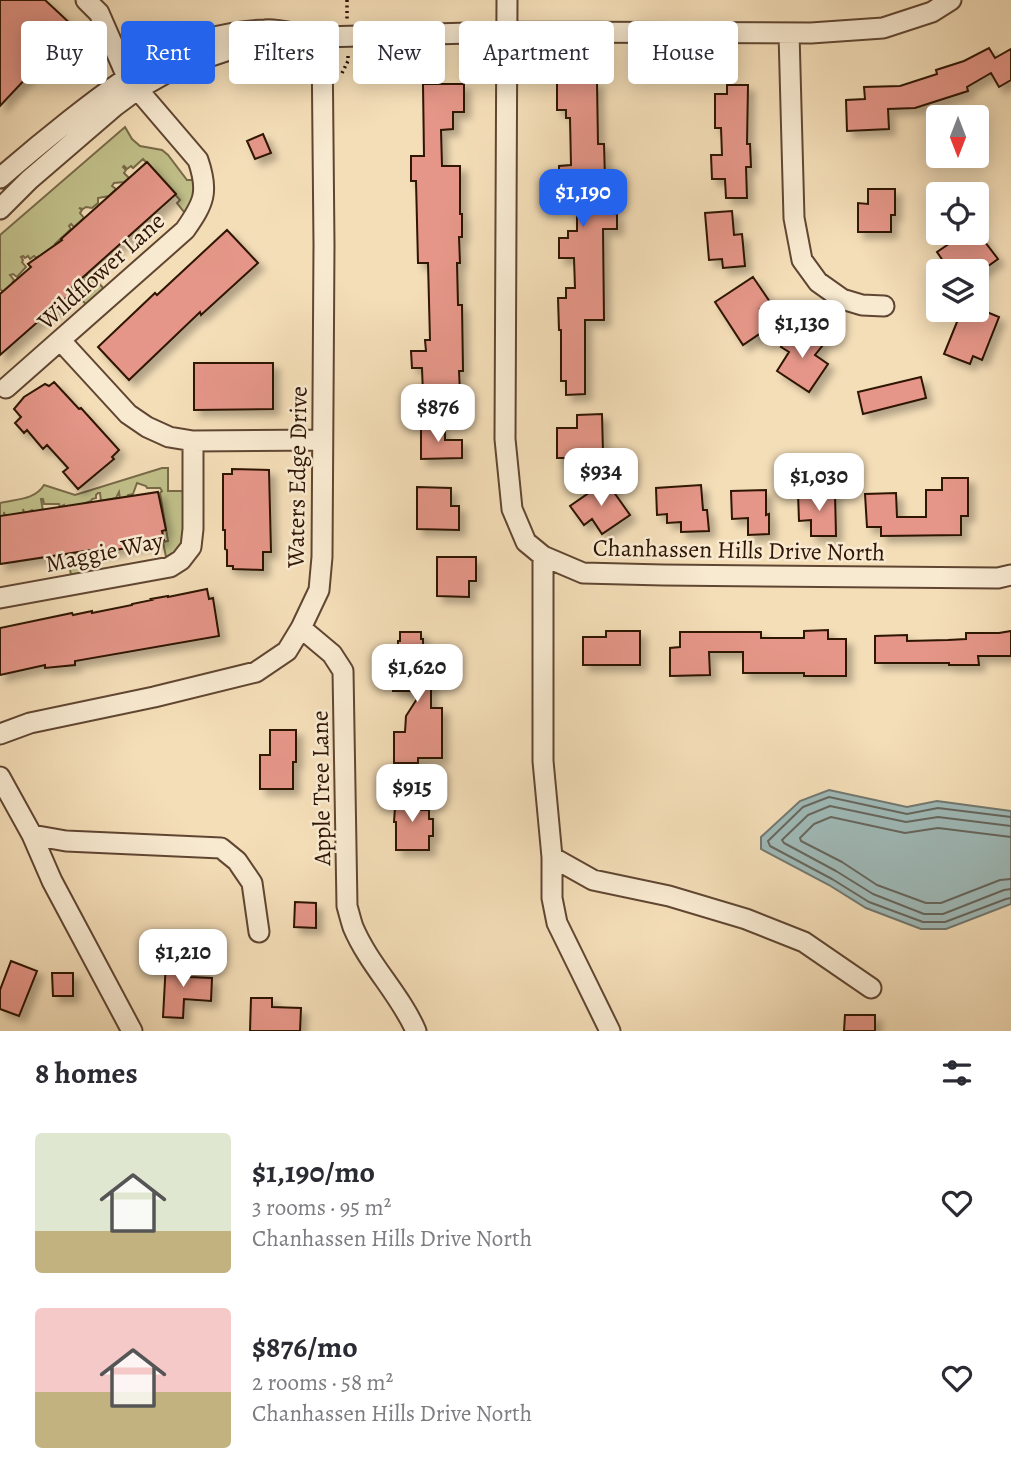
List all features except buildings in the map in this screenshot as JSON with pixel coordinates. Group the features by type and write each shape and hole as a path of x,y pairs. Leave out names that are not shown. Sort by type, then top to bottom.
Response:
{"street":[{"name":"Chanhassen Hills Drive North","path":"507,0 507,21"},
{"path":"614,32 789,33 883,28 932,12 951,0"},
{"name":"Wildflower Lane","path":"95,4 121,58"},
{"path":"339,37 459,33"},
{"path":"789,33 794,218 802,260 818,282 842,299 862,305 884,306"},
{"path":"0,178 84,108 131,84"},
{"path":"0,209 29,180 115,106 132,84"},
{"name":"Wildflower Lane","path":"6,388 185,230 197,213 204,195 204,177 198,160 134,84"},
{"name":"Waters Edge Drive","path":"0,734 30,723 256,672 287,651 301,628 319,590 322,557 322,84"},
{"name":"Chanhassen Hills Drive North","path":"507,84 505,439 512,509 526,542 543,556 583,573 984,578 1011,575"},
{"path":"61,341 128,414 147,427 170,437 193,441 322,440"},
{"name":"Maggie Way","path":"0,598 170,567 181,560 191,547 193,529 193,441"},
{"path":"543,556 543,761 552,857 552,898 557,923 610,1031"},
{"name":"Apple Tree Lane","path":"301,628 332,654 343,671 347,906 354,928 408,1012 416,1031"},
{"path":"0,777 132,1031"},
{"path":"32,835 66,841 221,848 237,861 252,883 259,932"},
{"path":"552,857 593,880 669,896 746,919 804,942 872,988"}],"shaded area":[{"path":"125,127 140,146 162,150 187,180 196,180 188,217 177,203 180,200 143,159 133,168 131,166 127,169 124,166 124,173 129,178 124,182 114,183 112,186 116,189 109,196 98,198 98,203 92,208 79,208 84,218 74,227 71,224 71,229 55,244 63,257 92,280 95,279 106,291 88,306 75,294 79,289 34,256 30,259 23,256 22,262 26,267 17,277 10,275 14,280 13,284 3,292 0,289 0,235"},
{"path":"168,468 168,491 183,491 184,540 177,550 166,557 163,542 168,541 160,488 147,488 137,483 133,494 127,498 120,499 119,492 116,498 101,501 98,493 96,498 77,506 88,557 94,557 97,571 71,575 68,558 73,556 64,505 60,507 59,504 44,504 41,499 43,511 32,510 25,515 23,509 24,516 6,520 4,512 4,517 0,520 0,503 36,494 44,485 75,495"}],"water":[{"path":"829,790 907,807 937,801 1011,811 1011,904 946,929 921,929 866,908 761,849 761,837 800,801"}]}
